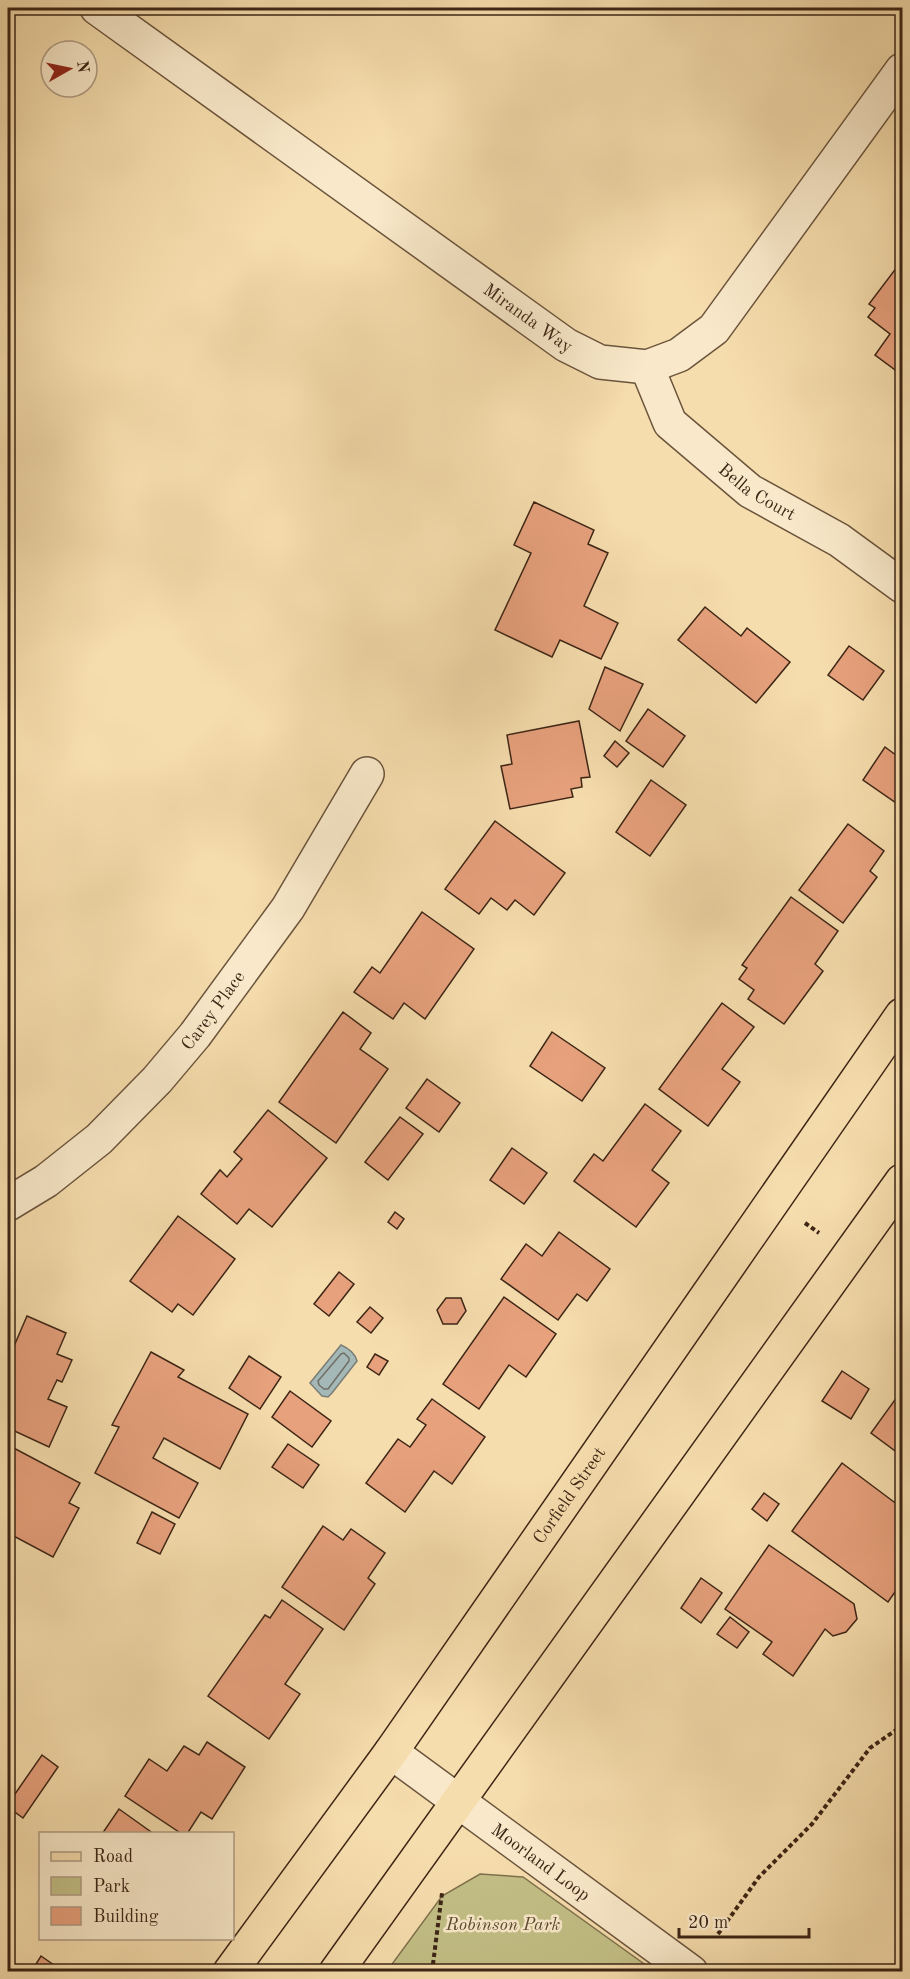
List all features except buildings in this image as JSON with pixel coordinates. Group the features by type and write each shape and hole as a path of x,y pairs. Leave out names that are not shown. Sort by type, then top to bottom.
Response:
{"main road":[{"name":"Corfield Street","path":"230,1971 391,1752 903,1015"},
{"path":"336,1971 903,1181"}],"street":[{"name":"Miranda Way","path":"98,8 566,345 600,362 647,368 679,356 714,329 903,70"},
{"name":"Bella Court","path":"647,368 669,423 750,491 839,540 903,586"},
{"name":"Carey Place","path":"8,1204 46,1181 99,1139 158,1080 195,1035 288,908 367,774"},
{"name":"Moorland Loop","path":"391,1752 692,1971"}],"path":[{"path":"773,1200 850,1255"},
{"path":"718,1934 759,1877 812,1824 870,1748 903,1726"},
{"path":"432,1971 442,1891"},
{"path":"578,1971 585,1971"}],"green space":[{"name":"Robinson Park","path":"480,1874 523,1877 654,1971 387,1971 442,1896"}],"water":[{"path":"341,1345 351,1351 357,1361 328,1397 322,1396 310,1383"}]}
